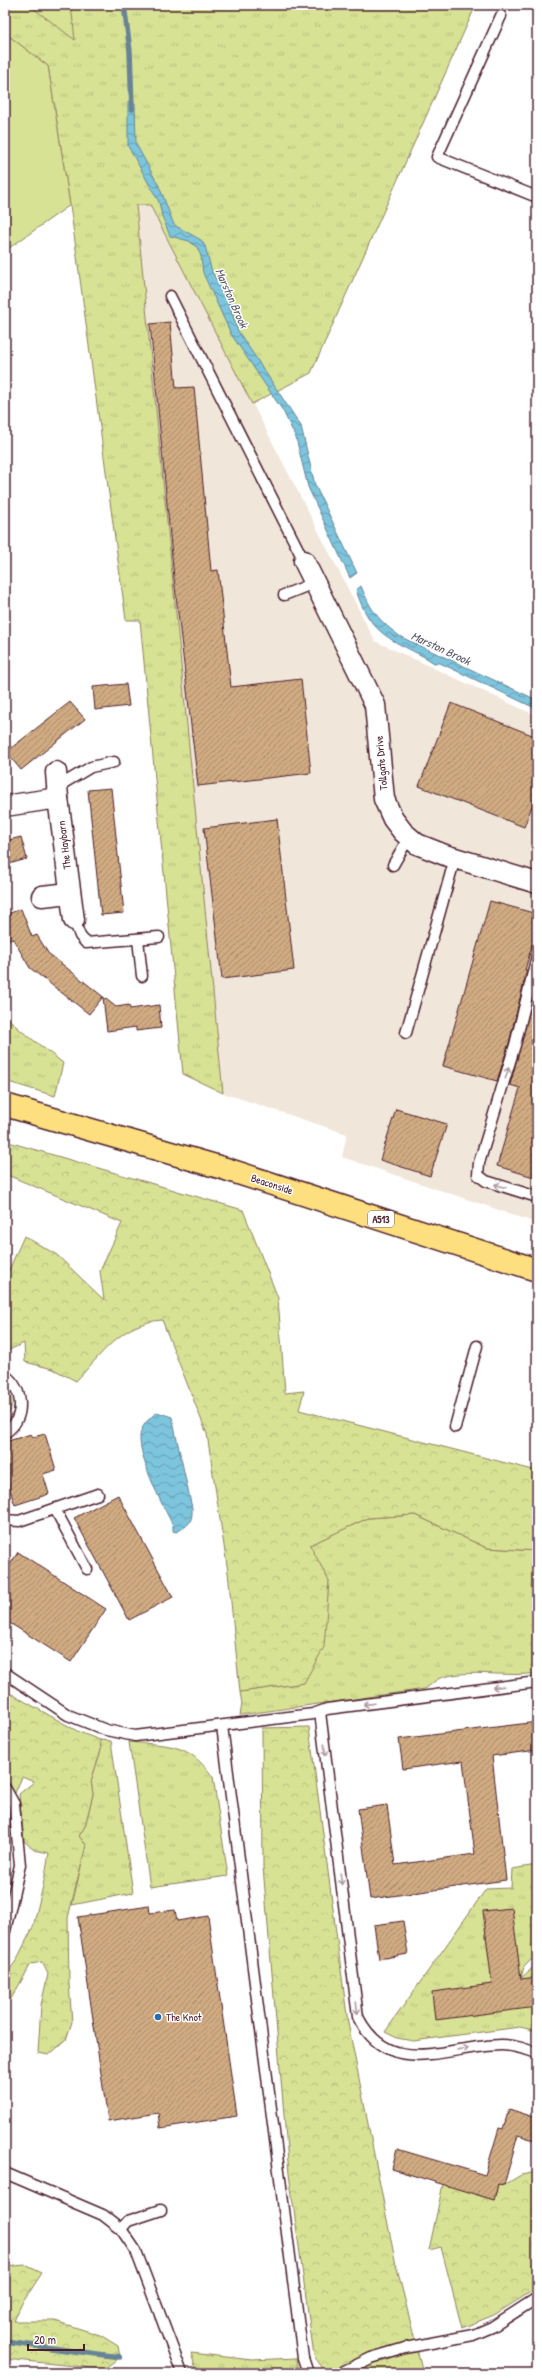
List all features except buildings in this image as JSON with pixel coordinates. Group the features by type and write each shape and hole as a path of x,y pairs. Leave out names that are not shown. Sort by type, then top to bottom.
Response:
{"highway":[{"name":"Beaconside","path":"5,1105 226,1169 537,1270"}],"street":[{"name":"Tollgate Drive","path":"304,561 375,705 384,799 392,819 417,844 455,858 537,883"},
{"path":"5,806 57,786"},
{"name":"The Haybarn","path":"57,786 74,920"},
{"path":"42,896 70,892"}],"lane":[{"path":"501,16 437,157 537,197"},
{"path":"170,296 304,561"},
{"path":"284,594 314,583"},
{"path":"57,786 91,767 114,762"},
{"path":"393,865 409,837"},
{"path":"406,1033 455,858"},
{"path":"74,920 80,936 86,943 159,937"},
{"path":"138,939 142,976"},
{"path":"537,956 515,1045 479,1163 478,1175 486,1181 537,1197"},
{"path":"455,1427 477,1346"},
{"path":"5,1375 12,1381 18,1390 21,1402 20,1413 15,1423 5,1433"},
{"path":"5,1520 19,1521 98,1494"},
{"path":"54,1509 87,1569"},
{"path":"5,1673 68,1715 106,1730 136,1736 151,1736 320,1712 327,1709 537,1682"},
{"path":"320,1712 358,2017 365,2029 382,2046 405,2055 503,2045 537,2053"},
{"path":"222,1726 303,2358 308,2373"},
{"path":"5,1788 14,1804 20,1865 7,1910 5,1931"},
{"path":"5,2173 103,2215 121,2229 136,2251 182,2373"},
{"path":"121,2229 128,2221 160,2210"},
{"path":"340,2373 356,2364 391,2352 438,2340 473,2335 492,2327 537,2298"}],"shaded area":[{"path":"136,205 150,205 375,641 537,716 537,1223 342,1157 347,1134 223,1093"}],"green space":[{"path":"5,5 476,5 311,373 252,404 150,205 136,205 223,1093 183,1074 140,620 126,620 70,205 48,66 5,33"},
{"path":"29,5 71,5 75,40"},
{"path":"5,33 48,66 70,205 5,251"},
{"path":"5,1015 19,1029 63,1063 55,1096 5,1081"},
{"path":"5,1141 243,1210 278,1298 285,1393 304,1391 299,1410 537,1471 537,1551 487,1548 415,1515 368,1518 310,1545 329,1581 324,1647 304,1683 240,1692 228,1572 207,1434 162,1320 148,1322 124,1333 104,1350 76,1381 53,1369 25,1362 24,1343 5,1352 5,1279 24,1236 57,1255 104,1300 100,1271 122,1223 5,1174"},
{"path":"5,1386 10,1394 11,1408 5,1421"},
{"path":"415,1515 487,1548 537,1551 537,1673 476,1673 452,1675 438,1679 425,1689 240,1715 242,1704 240,1692 304,1683 329,1581 309,1545 368,1518"},
{"path":"8,1692 79,1732 100,1740 101,1750 91,1781 93,1794 85,1826 79,1836 86,1845 68,1918 69,1984 72,2022 66,2040 49,2055 38,2053 41,2005 48,1974 42,1962 31,1964 11,1999 5,1993 5,1976 16,1961 33,1927 49,1853 34,1850 24,1841 19,1794 34,1782 22,1777 15,1793 5,1795 5,1695"},
{"path":"309,1727 348,2023 395,2260 423,2373 326,2373 314,2356 289,2174 263,1867 262,1728"},
{"path":"100,1740 111,1741 133,1893 72,1905 86,1845 79,1836 85,1826 93,1794 91,1781 101,1750"},
{"path":"129,1742 166,1745 185,1751 204,1765 213,1777 228,1876 150,1887"},
{"path":"537,1865 537,1954 524,1967 521,1978 537,1964 537,2031 520,2027 413,2041 397,2038 385,2032 486,1889 511,1888 512,1869"},
{"path":"537,2172 537,2288 494,2315 462,2328 441,2247 429,2250 443,2184 494,2200 498,2184 504,2185 521,2175"},
{"path":"25,2265 42,2273 21,2305 14,2321 55,2321 100,2335 118,2346 120,2357 104,2369 5,2359 5,2267"},
{"path":"191,2353 252,2360 296,2358 298,2373 197,2373"}],"water":[{"path":"128,101 135,104 136,144 159,186 174,225 201,240 205,246 212,272 227,297 238,331 301,426 315,485 357,573 350,578 308,487 296,438 283,411 231,334 203,273 201,256 197,247 189,241 170,236 162,216 159,202 128,146"},
{"path":"361,586 376,615 401,637 537,700 537,709 440,663 434,663 388,637 374,625 364,610 356,590"},
{"path":"157,1412 172,1417 192,1508 191,1521 184,1528 176,1532 173,1531 173,1525 145,1464 140,1440 142,1428"}],"waterway":[{"name":"Marston Brook","path":"124,5 130,51 132,109"},
{"path":"5,2342 120,2357"}],"place":[{"name":"The Knot","path":"158,2017"}]}
